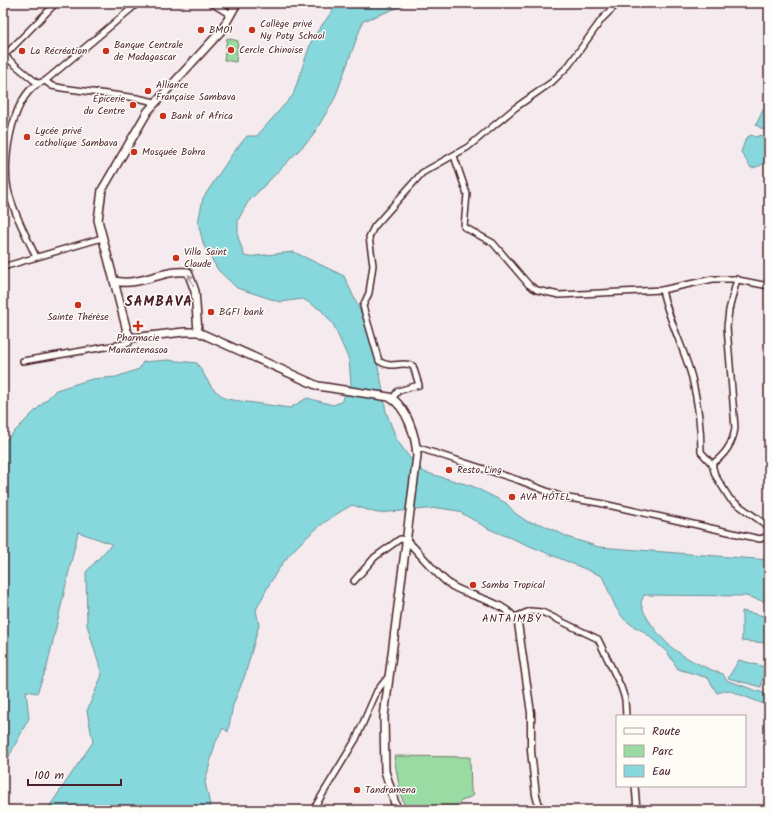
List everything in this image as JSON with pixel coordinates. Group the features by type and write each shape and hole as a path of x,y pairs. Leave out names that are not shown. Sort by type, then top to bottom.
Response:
{"main road":[{"path":"236,3 222,30 207,48 155,102 142,121 102,190 98,220 127,331 132,338 184,332 198,332 301,380 318,386 391,398 396,400 405,414 416,448 417,456 384,717 383,741 385,771 397,810"},
{"path":"114,281 133,283 173,273 188,272 195,291 198,332"}],"street":[{"path":"37,83 4,56 56,3"},
{"path":"125,3 131,8"},
{"path":"36,257 12,200 6,177 7,154 17,110 26,94 37,83 44,81 138,3"},
{"path":"212,3 230,14"},
{"path":"391,398 398,391 419,385 413,366 409,364 388,366 379,361 363,306 369,293 373,264 369,237 390,208 422,173 468,147 515,108 552,82 570,65 602,19 618,3"},
{"path":"44,81 52,86 62,88 137,98 155,102"},
{"path":"454,156 467,194 464,227 493,243 528,285 537,290 559,295 662,290 705,280 738,279 769,286"},
{"path":"3,267 102,238"},
{"path":"712,464 726,452 734,436 735,428 727,327 729,310 738,279"},
{"path":"416,448 518,480 562,497 599,503 760,539 768,536 769,526 730,499 715,475 712,464 701,452 700,419 692,378 668,314 662,290"},
{"path":"23,361 114,346 129,342 132,338"},
{"path":"354,581 375,557 400,539 406,540 420,552 437,574 451,585 500,607 515,617 520,629 531,713 531,751 536,795 540,810"},
{"path":"515,617 530,610 542,612 598,639 622,687 626,715"},
{"path":"313,810 356,738 377,692 390,675"},
{"path":"635,787 637,810"}],"green space":[{"name":"Cercle Chinoise","path":"227,38 238,41 236,62 224,60"},
{"path":"394,756 470,757 471,792 474,795 460,802 453,810 406,810 400,792"}],"water":[{"path":"338,3 410,3 363,21 335,98 312,137 248,202 238,220 238,237 245,257 294,252 344,276 369,330 381,380 386,412 397,440 409,457 424,472 472,486 506,503 516,514 528,522 541,524 570,538 599,547 769,560 769,603 746,596 644,595 641,602 642,608 649,621 665,641 675,650 698,664 723,674 726,680 769,695 769,706 728,690 717,693 708,678 678,669 667,652 643,631 624,619 616,608 602,576 489,529 458,511 439,508 377,513 352,505 323,523 305,538 289,555 278,569 256,610 259,625 245,675 233,705 228,732 223,728 215,744 205,782 211,810 47,810 93,742 87,711 102,675 87,625 86,572 112,544 78,532 47,667 37,693 26,691 29,718 3,768 3,443 56,390 92,379 116,377 139,369 143,362 168,360 197,363 212,388 226,399 290,408 307,398 333,405 341,402 351,384 349,360 333,324 321,310 303,299 280,302 237,288 218,270 204,246 198,223 203,198 233,153 247,136 257,136 293,95 312,39"},
{"path":"769,106 769,133 756,125 763,110"},
{"path":"751,135 756,137 761,135 764,140 769,142 769,152 764,163 757,167 751,168 741,152 746,138"},
{"path":"742,611 769,617 769,631 766,643 742,641"},
{"path":"739,660 765,667 761,687 728,678"}],"place":[{"name":"BMOI","path":"201,30"},
{"name":"Collège privé Ny Poty School","path":"252,30"},
{"name":"Cercle Chinoise","path":"231,50"},
{"name":"La Récréation","path":"22,51"},
{"name":"Banque Centrale de Madagascar","path":"106,51"},
{"name":"Alliance Française Sambava","path":"148,91"},
{"name":"Épicerie du Centre","path":"133,105"},
{"name":"Bank of Africa","path":"163,116"},
{"name":"Lycée privé catholique Sambava","path":"27,137"},
{"name":"Mosquée Bohra","path":"134,152"},
{"name":"Villa Saint Claude","path":"176,258"},
{"name":"Sainte Thérèse","path":"78,305"},
{"name":"BGFI bank","path":"211,312"},
{"name":"Pharmacie Manantenasoa","path":"138,326"},
{"name":"Resto Ling","path":"449,470"},
{"name":"AVA HÖTEL","path":"512,497"},
{"name":"Samba Tropical","path":"473,585"},
{"name":"Tandramena","path":"357,790"}],"district":[{"name":"SAMBAVA","path":"159,302"},
{"name":"ANTAIMBY","path":"512,619"}]}
